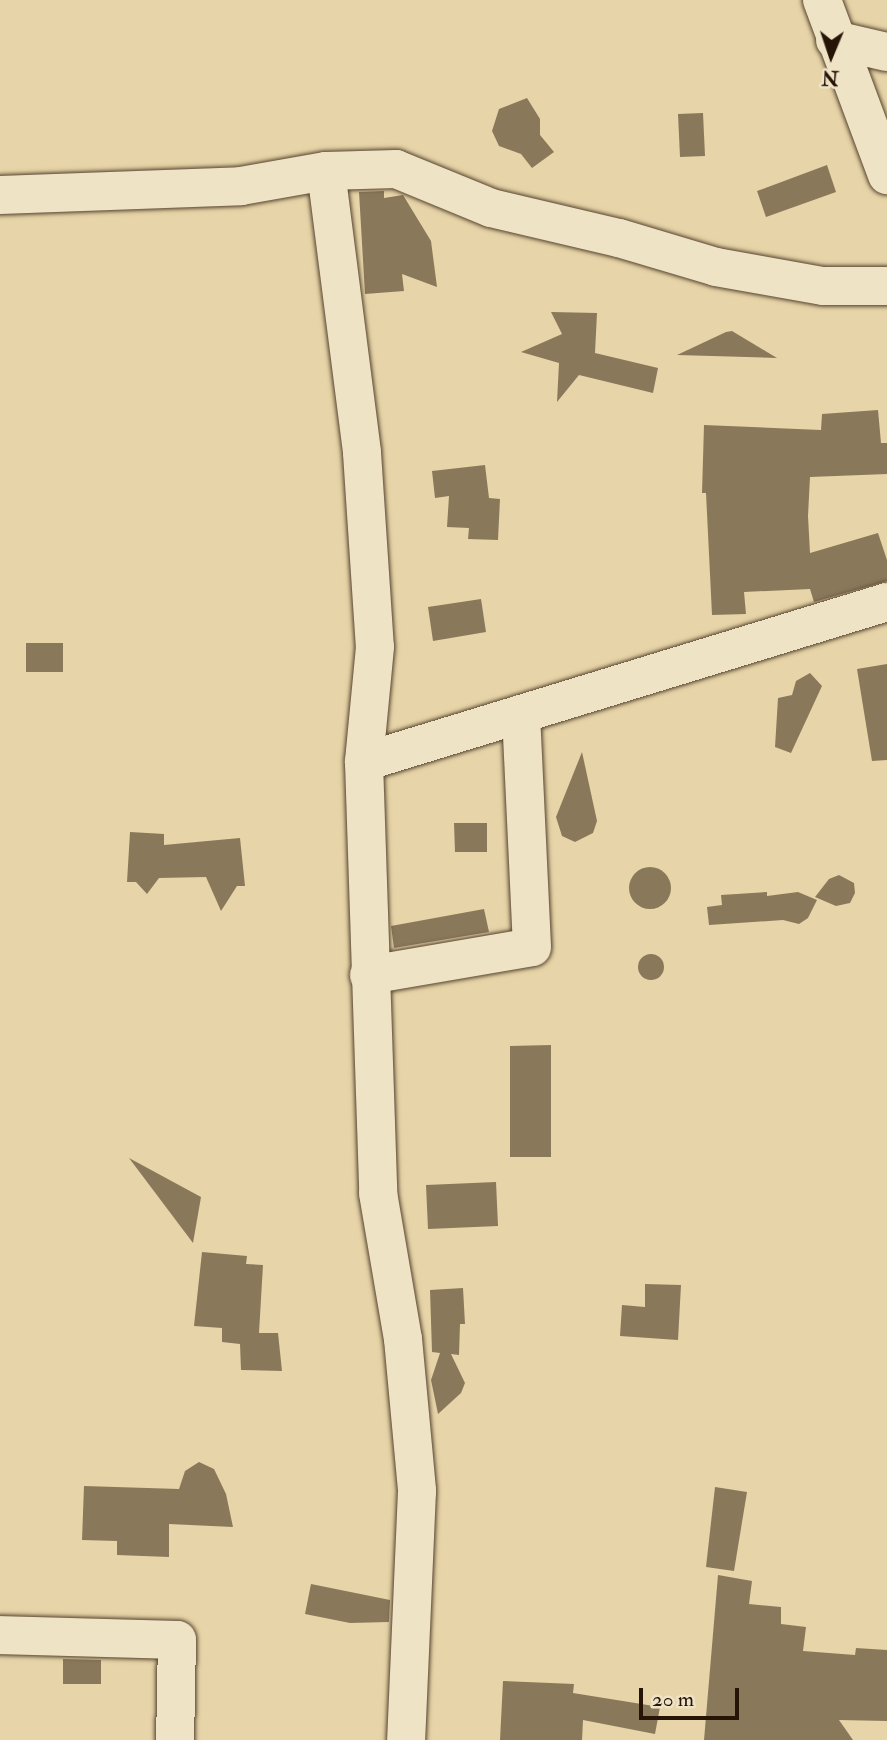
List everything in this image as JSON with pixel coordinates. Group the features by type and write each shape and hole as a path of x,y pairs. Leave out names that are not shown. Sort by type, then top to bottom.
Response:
{"street":[{"path":"822,0 887,175"},
{"path":"835,40 887,52"},
{"path":"0,195 241,186 326,171 397,169 491,208 619,237 716,267 824,286 887,286"},
{"path":"326,171 362,453 374,634 364,762 378,1193 403,1339 417,1491 406,1740"},
{"path":"364,762 887,602"},
{"path":"369,975 532,947 521,714"},
{"path":"0,1635 177,1640 175,1740"}],"building":[{"path":"527,98 540,119 540,135 554,152 532,168 521,154 499,146 492,131 499,109"},
{"path":"703,113 705,156 680,157 678,114"},
{"path":"827,165 836,192 766,217 757,191"},
{"path":"384,191 384,198 403,195 431,241 437,287 402,274 404,291 365,294 359,192"},
{"path":"551,312 597,313 595,353 658,368 653,393 579,375 557,402 559,363 521,352 562,334"},
{"path":"732,331 777,358 677,355 726,332"},
{"path":"878,410 881,443 887,443 887,474 810,477 808,516 810,553 878,533 887,560 887,581 814,602 810,589 744,592 746,614 712,615 706,493 702,493 704,425 821,430 822,414"},
{"path":"485,465 489,498 500,499 498,540 468,539 469,528 447,527 449,496 435,498 432,471"},
{"path":"481,599 486,632 433,641 428,607"},
{"path":"26,643 63,643 63,672 26,672"},
{"path":"887,664 887,760 872,761 857,669"},
{"path":"810,673 822,686 791,753 775,747 778,698 792,695 796,681"},
{"path":"582,752 597,821 593,833 575,842 562,836 556,817"},
{"path":"454,823 487,823 487,852 455,852"},
{"path":"130,832 164,834 164,845 240,838 245,886 237,886 221,911 206,877 159,878 147,894 136,882 127,882"},
{"path":"650,867 665,873 671,888 665,903 650,909 635,903 629,888 635,873"},
{"path":"839,875 854,883 855,893 850,903 836,906 815,897 829,879"},
{"path":"767,892 767,896 798,892 817,900 808,918 799,924 783,920 709,925 707,907 722,905 721,895"},
{"path":"484,909 489,932 394,948 391,926"},
{"path":"651,954 660,958 664,967 660,976 651,980 642,976 638,967 642,958"},
{"path":"551,1045 551,1157 510,1157 510,1046"},
{"path":"129,1158 201,1197 193,1243"},
{"path":"496,1182 498,1226 428,1229 426,1185"},
{"path":"202,1252 247,1256 246,1264 263,1265 259,1333 278,1333 282,1371 241,1370 240,1344 222,1342 222,1328 194,1326"},
{"path":"645,1284 681,1285 678,1340 620,1336 622,1305 645,1307"},
{"path":"463,1288 465,1324 460,1324 459,1355 451,1354 465,1383 461,1393 438,1414 431,1380 440,1353 432,1352 430,1290"},
{"path":"199,1462 214,1469 226,1494 233,1527 169,1524 169,1557 117,1555 117,1541 82,1540 84,1486 179,1489 185,1471"},
{"path":"715,1487 747,1492 734,1571 706,1567"},
{"path":"718,1575 752,1581 749,1604 781,1607 781,1624 806,1627 803,1651 855,1655 856,1648 887,1650 887,1721 839,1720 853,1740 704,1740"},
{"path":"311,1584 390,1600 389,1622 350,1623 305,1614"},
{"path":"63,1659 101,1660 101,1684 63,1684"},
{"path":"503,1681 574,1684 573,1693 660,1707 655,1734 583,1720 582,1740 500,1740"}]}
